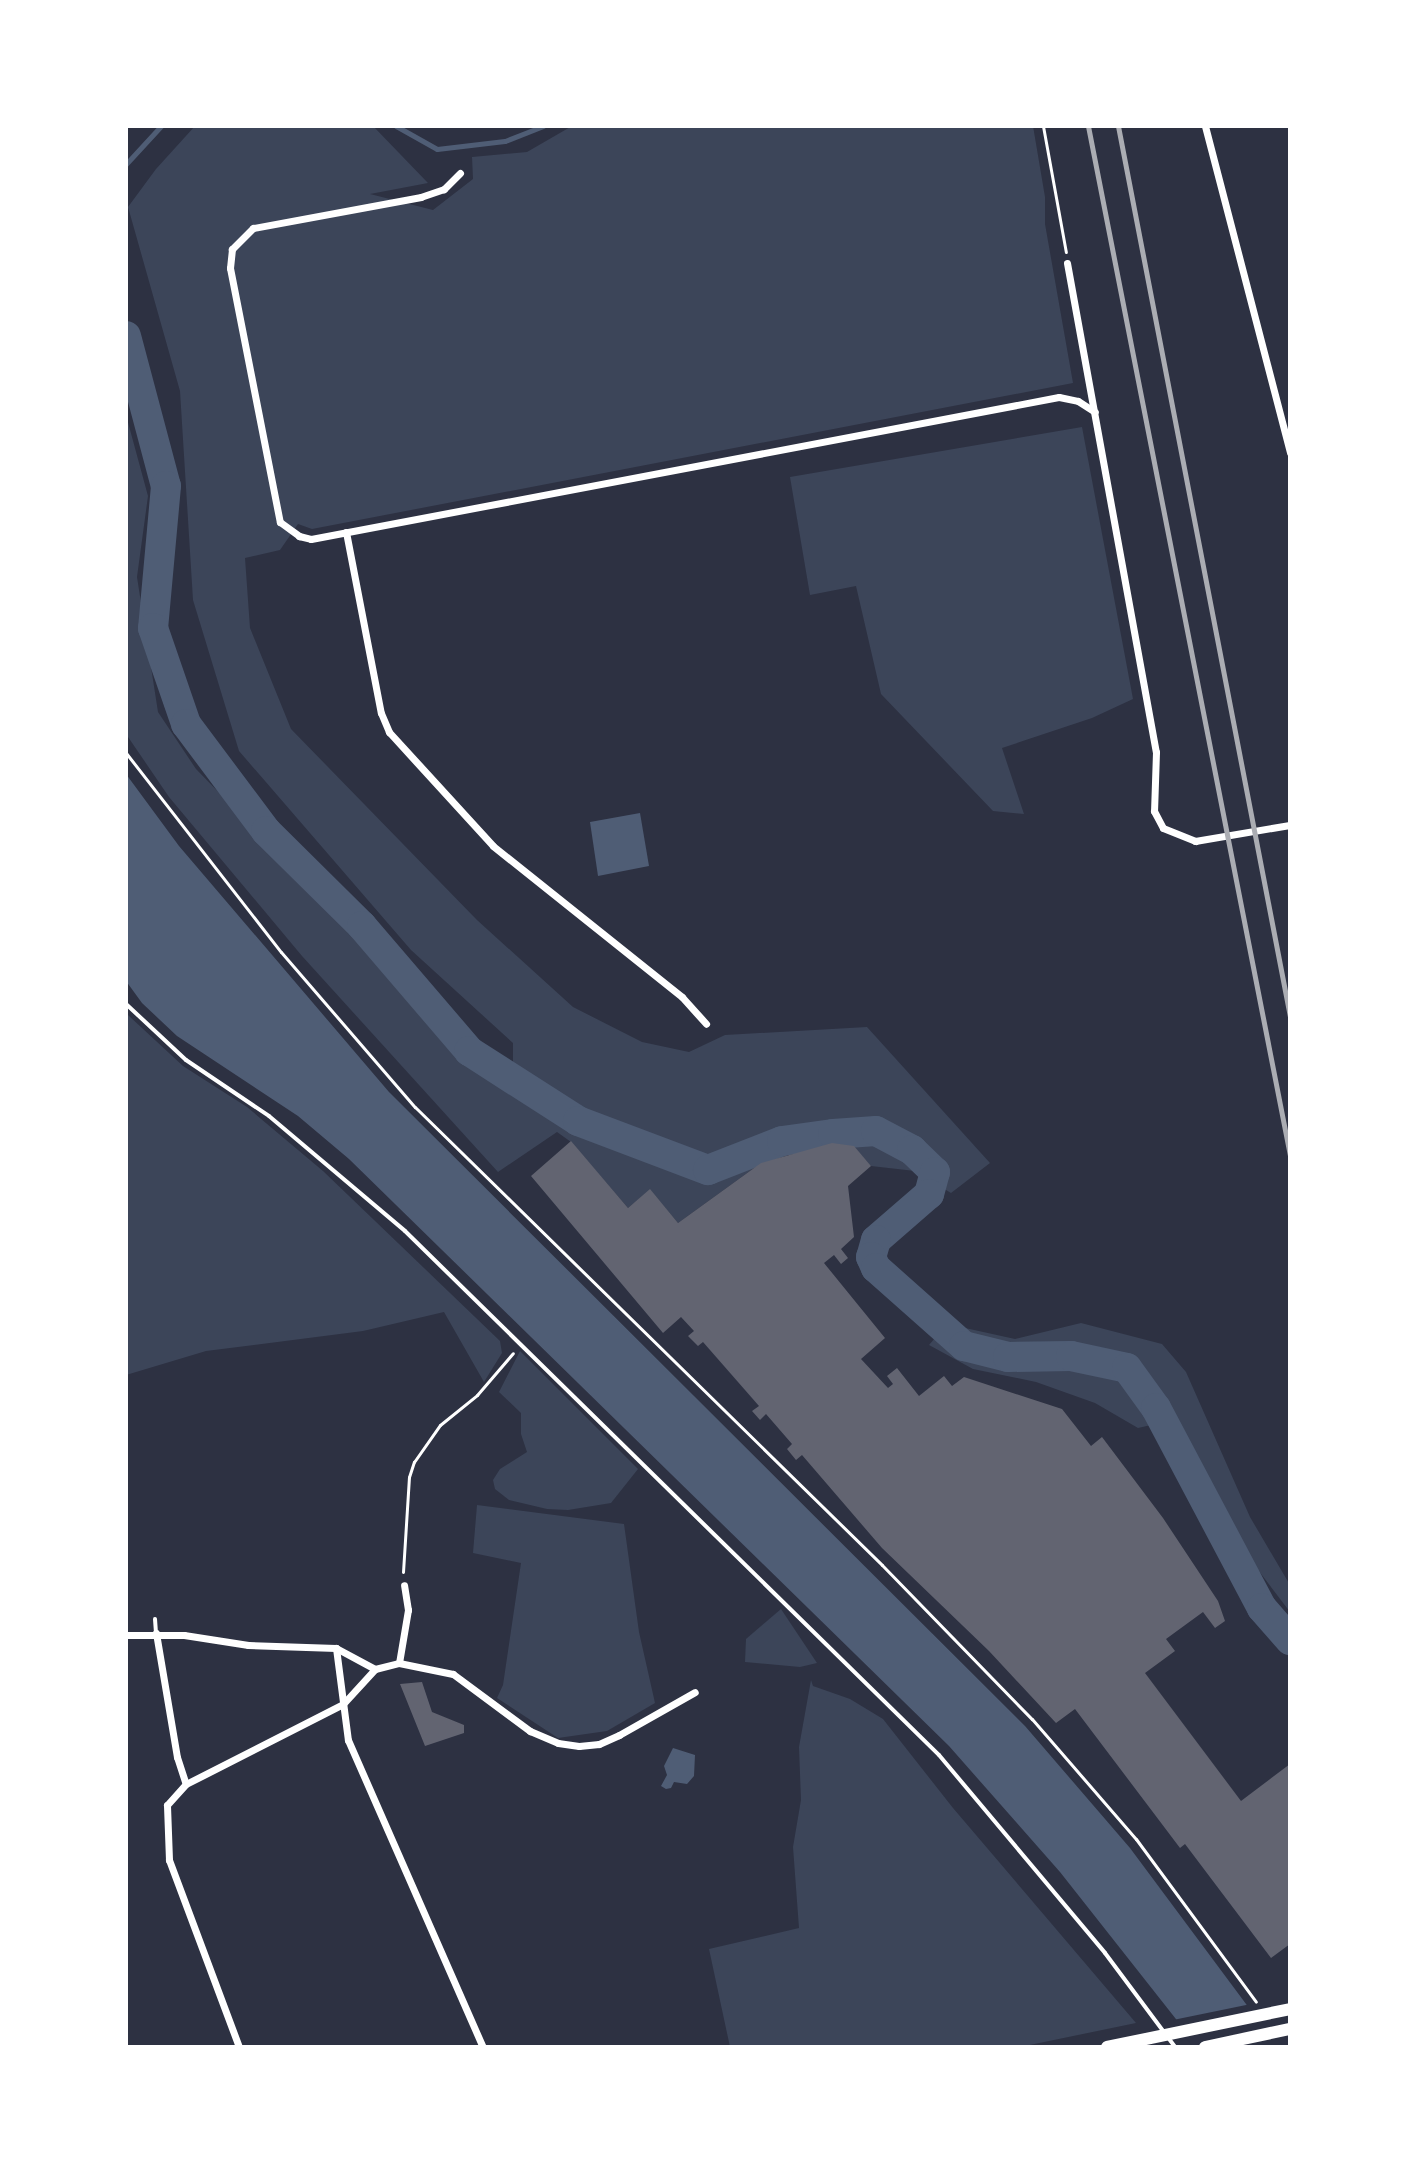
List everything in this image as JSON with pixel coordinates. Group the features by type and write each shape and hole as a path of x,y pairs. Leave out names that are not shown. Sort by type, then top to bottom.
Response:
{"highway":[{"path":"1107,2047 1290,2009"},
{"path":"1205,2047 1290,2029"}],"street":[{"path":"1205,126 1290,453"},
{"path":"460,173 444,189 421,197 253,228 232,249 230,268 280,522 288,531 311,539 1059,397 1078,401 1095,412"},
{"path":"1067,263 1156,752 1154,811 1163,828 1195,841 1290,825"},
{"path":"346,532 381,713 389,732 493,846 682,997 706,1024"},
{"path":"399,1663 408,1610 404,1585"},
{"path":"126,1635 156,1633 248,1645 336,1648 375,1669"},
{"path":"156,1633 177,1757 186,1784"},
{"path":"336,1648 348,1740 483,2047"},
{"path":"239,2047 169,1860 167,1805 186,1784 343,1704 375,1669 399,1663 453,1674 530,1731 558,1743 579,1746 599,1744 619,1735 695,1692"}],"lane":[{"path":"126,1004 186,1060 269,1116 340,1173 521,1343 939,1755 1105,1953 1175,2047"},
{"path":"155,1619 156,1633"}],"path":[{"path":"1043,126 1067,263"},
{"path":"126,753 281,952 415,1107 882,1565 1032,1719 1136,1839 1262,2010"},
{"path":"404,1585 402,1561 414,1462 440,1425 494,1378 521,1343"}],"shaded area":[{"path":"195,126 373,126 428,183 370,194 433,210 473,179 472,157 527,152 572,126 1033,126 1045,197 1045,224 1073,383 312,529 298,524 280,550 245,558 250,628 291,729 477,920 573,1007 642,1042 689,1052 725,1035 867,1027 990,1163 951,1193 915,1171 871,1166 853,1146 832,1143 761,1163 678,1223 650,1190 628,1208 571,1142 557,1132 498,1172 302,956 169,797 126,734 126,415 148,496 137,577 158,712 196,769 365,942 441,1037 483,1076 513,1094 513,1043 411,950 239,751 193,600 180,391 128,207 156,169"},
{"path":"1082,427 1133,699 1092,718 1002,748 1024,814 993,811 881,694 856,586 810,595 790,477"},
{"path":"126,774 179,846 389,1092 1025,1726 1130,1848 1278,2047 1198,2047 1060,1872 949,1746 349,1159 298,1116 177,1036 142,1003 126,981"},
{"path":"640,813 649,866 598,876 590,822"},
{"path":"128,1015 183,1066 247,1107 323,1171 500,1341 502,1353 484,1382 444,1312 363,1331 206,1351 126,1375"},
{"path":"1081,1323 1162,1344 1186,1372 1250,1517 1290,1585 1290,1612 1223,1524 1160,1423 1138,1428 1095,1403 1036,1382 973,1369 929,1345 947,1324 1015,1339"},
{"path":"520,1351 638,1469 611,1503 568,1510 547,1509 509,1500 495,1489 493,1480 500,1469 527,1452 521,1434 521,1413 499,1392"},
{"path":"477,1505 624,1524 639,1632 655,1703 607,1731 558,1738 497,1698 503,1685 521,1563 473,1553"},
{"path":"781,1609 817,1663 800,1667 745,1662 746,1639"},
{"path":"811,1680 813,1686 850,1699 883,1719 953,1808 1136,2023 1020,2047 730,2047 709,1949 799,1928 793,1847 801,1800 799,1747"},
{"path":"673,1748 695,1755 694,1776 687,1784 674,1782 671,1788 666,1789 661,1786 667,1775 664,1766"}],"pier":[{"path":"1251,2004 1282,2045 1193,2047 1173,2020"}],"building":[{"path":"571,1141 628,1208 650,1189 678,1223 761,1163 832,1143 854,1146 871,1166 848,1186 854,1237 841,1249 848,1258 841,1264 834,1255 824,1263 885,1338 861,1359 888,1388 893,1384 887,1376 897,1368 919,1396 944,1376 952,1386 964,1377 1062,1409 1091,1446 1102,1437 1163,1518 1218,1601 1225,1621 1215,1628 1203,1612 1166,1639 1175,1651 1145,1673 1241,1801 1290,1764 1290,1944 1271,1958 1185,1844 1180,1848 1075,1709 1056,1723 989,1651 882,1548 802,1455 796,1460 787,1449 792,1444 766,1414 760,1420 752,1411 759,1406 703,1342 698,1346 688,1336 694,1331 681,1317 663,1333 531,1176"},
{"path":"422,1682 432,1712 464,1725 464,1733 425,1746 400,1684"}],"waterway":[{"path":"126,164 161,126"},
{"path":"396,126 437,149 505,141 543,126"},
{"path":"126,336 166,486 153,628 186,724 266,831 362,926 469,1051 578,1121 708,1170 782,1141 833,1134 876,1131 912,1150 935,1172 929,1194 876,1240 871,1257 876,1268 964,1346 1008,1357 1071,1356 1127,1368 1156,1408 1262,1608 1290,1640"}],"railway":[{"path":"1088,126 1290,1156"},
{"path":"1118,126 1290,1017"}]}
